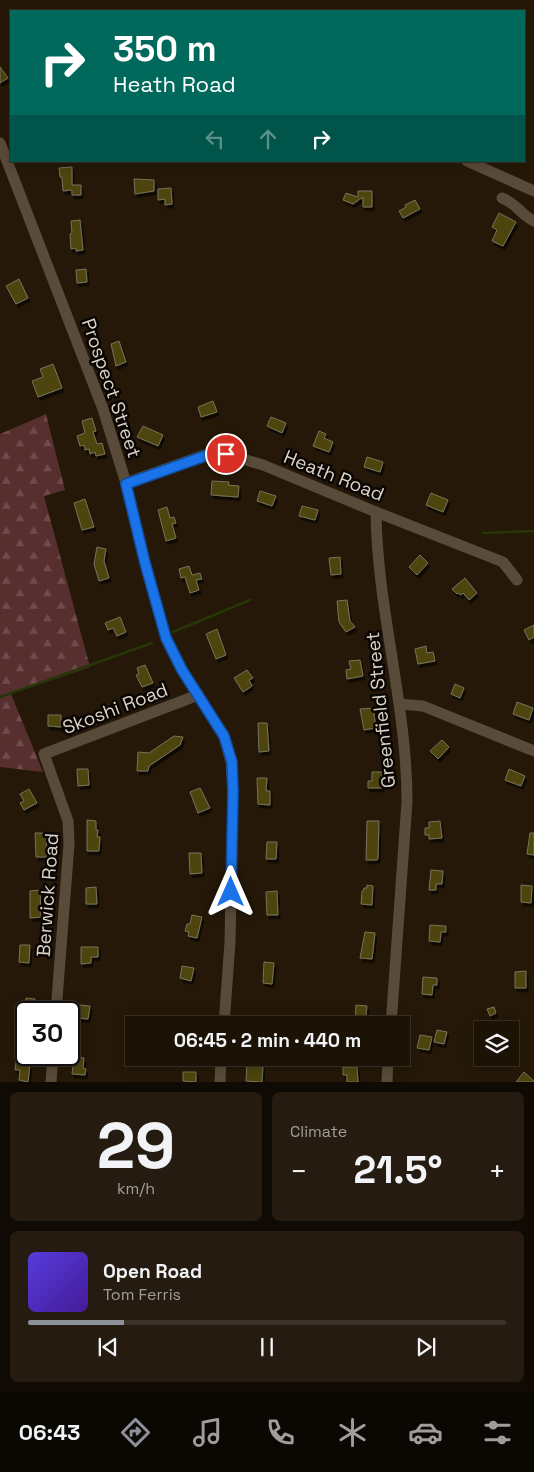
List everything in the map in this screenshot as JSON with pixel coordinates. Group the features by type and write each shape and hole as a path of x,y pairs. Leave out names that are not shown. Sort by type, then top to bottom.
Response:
{"street":[{"name":"Prospect Street","path":"5,146 10,159"},
{"name":"Prospect Street","path":"11,162 103,409 126,484 166,638 182,670 224,736 232,762 230,942 225,1016"},
{"path":"469,162 534,191"},
{"path":"502,198 511,202 525,217 534,221"},
{"name":"Heath Road","path":"126,484 205,456 226,454 263,465 503,562 516,580"},
{"name":"Greenfield Street","path":"376,512 376,549 400,704 407,767 407,802 392,1016"},
{"name":"Skoshi Road","path":"44,754 198,695"},
{"path":"400,704 424,706 534,751"},
{"name":"Berwick Road","path":"44,754 66,816 69,830 57,1001"},
{"path":"51,1082 52,1066"},
{"path":"220,1082 221,1066"},
{"path":"387,1082 388,1066"}],"green space":[{"path":"46,414 65,490 44,496 90,667 11,694 43,772 0,767 0,434"}],"building":[{"path":"0,67 8,78 0,83"},
{"path":"72,167 72,185 81,185 81,195 72,195 72,190 63,191 59,168"},
{"path":"134,179 154,180 154,191 135,194"},
{"path":"171,188 172,204 165,205 165,199 158,200 158,189"},
{"path":"358,191 372,191 372,207 363,207 363,197 353,204 343,200 346,193 358,197"},
{"path":"415,200 420,209 403,218 399,211 406,207 405,205"},
{"path":"499,213 516,222 503,246 492,241 497,230 492,227"},
{"path":"80,220 83,250 76,251 76,248 71,249 71,221"},
{"path":"86,269 87,282 77,283 76,270"},
{"path":"19,279 28,298 16,304 6,286"},
{"path":"119,341 126,362 116,366 111,344"},
{"path":"53,364 62,388 38,397 32,381 43,377 40,369"},
{"path":"213,401 217,412 201,417 198,407"},
{"path":"271,417 286,423 282,433 267,426"},
{"path":"92,418 96,431 93,432 97,444 102,443 105,454 96,456 95,452 90,454 89,449 85,450 84,445 80,446 77,436 85,433 82,421"},
{"path":"143,426 163,435 158,446 137,437"},
{"path":"319,431 326,434 324,438 333,442 329,452 313,446"},
{"path":"367,457 383,462 380,472 364,467"},
{"path":"212,481 229,482 228,485 239,486 238,497 211,495"},
{"path":"260,491 276,496 272,506 257,501"},
{"path":"431,493 448,500 443,512 426,505"},
{"path":"85,499 94,527 82,530 74,503"},
{"path":"302,506 318,510 315,520 299,516"},
{"path":"167,507 170,518 174,517 176,523 172,524 176,538 166,541 158,510"},
{"path":"97,547 106,549 104,561 109,578 99,581 94,564"},
{"path":"420,555 428,563 417,575 409,567"},
{"path":"340,557 341,574 331,575 329,558"},
{"path":"189,566 192,575 200,573 202,579 196,580 199,590 190,593 185,577 181,578 179,569"},
{"path":"465,578 477,593 469,600 463,593 461,595 457,594 452,589"},
{"path":"347,600 350,621 355,627 346,632 339,622 337,601"},
{"path":"120,617 126,632 117,636 113,628 108,630 105,623"},
{"path":"534,625 534,637 529,640 524,630"},
{"path":"217,629 226,655 216,659 206,634"},
{"path":"426,646 427,653 433,652 435,661 418,664 415,649"},
{"path":"360,660 363,676 347,679 346,670 351,669 349,661"},
{"path":"145,665 153,683 142,687 136,675 139,674 137,668"},
{"path":"247,670 253,678 249,680 252,686 243,692 234,678"},
{"path":"455,684 464,688 460,698 451,694"},
{"path":"517,702 533,708 529,720 513,714"},
{"path":"373,708 376,728 364,730 360,709"},
{"path":"48,715 61,715 61,727 48,726"},
{"path":"258,723 267,723 269,751 259,752"},
{"path":"174,736 183,737 180,745 149,766 148,771 137,771 138,752 149,753"},
{"path":"442,740 449,747 438,759 430,751"},
{"path":"77,769 88,769 89,785 78,786"},
{"path":"509,769 525,776 521,786 505,780"},
{"path":"372,772 382,772 382,788 368,788 368,781 372,781"},
{"path":"257,778 267,778 266,791 270,791 270,805 258,804"},
{"path":"200,788 210,808 198,813 190,792"},
{"path":"29,789 37,803 24,810 20,803 24,801 20,794"},
{"path":"87,820 96,821 97,837 100,837 99,851 87,851"},
{"path":"367,821 379,821 377,860 366,860"},
{"path":"440,821 442,838 429,839 429,835 425,835 425,828 429,828 429,822"},
{"path":"35,833 46,833 47,857 36,857"},
{"path":"530,833 534,833 534,855 527,854"},
{"path":"267,842 277,842 276,859 266,859"},
{"path":"189,853 201,853 202,873 190,874"},
{"path":"431,870 443,871 442,884 436,884 436,890 429,890"},
{"path":"367,885 373,886 372,905 361,904 362,891 364,888 367,888"},
{"path":"521,885 532,886 531,903 521,902"},
{"path":"96,887 97,904 86,904 86,888"},
{"path":"40,890 41,917 30,918 30,891"},
{"path":"277,891 278,915 267,915 266,892"},
{"path":"192,915 202,917 197,938 188,936 189,932 185,931 187,924 190,924"},
{"path":"430,925 446,926 446,932 441,932 440,942 429,941"},
{"path":"365,932 375,933 372,959 360,958"},
{"path":"20,945 30,945 29,963 19,962"},
{"path":"81,947 98,947 98,957 91,957 91,963 81,964"},
{"path":"264,962 274,963 272,984 263,983"},
{"path":"182,966 194,968 191,981 180,978"},
{"path":"526,971 526,988 515,988 515,972"},
{"path":"423,977 437,978 437,985 433,985 432,995 422,994"},
{"path":"26,998 35,999 35,1001 26,1001"},
{"path":"80,1005 90,1006 88,1019 80,1018"},
{"path":"356,1005 367,1006 366,1016 355,1016"},
{"path":"494,1007 496,1013 490,1016 487,1009"},
{"path":"437,1030 447,1032 444,1044 434,1042"},
{"path":"420,1035 432,1037 429,1050 417,1048"},
{"path":"80,1058 84,1058 83,1068 86,1069 85,1075 72,1074 73,1066 80,1066"},
{"path":"16,1066 30,1066 28,1082 19,1080 20,1070 15,1070"},
{"path":"247,1066 263,1066 262,1082 246,1081"},
{"path":"343,1067 357,1067 358,1082 347,1082 347,1075 343,1075"},
{"path":"183,1072 196,1072 196,1082 183,1081"},
{"path":"524,1072 534,1081 534,1082 516,1082"}],"waterway":[{"path":"483,533 534,531"},
{"path":"173,632 250,600"},
{"path":"0,697 152,643"}],"route":[{"path":"226,454 205,456 126,484 159,620 173,654 224,736 232,762 231,892"}]}
